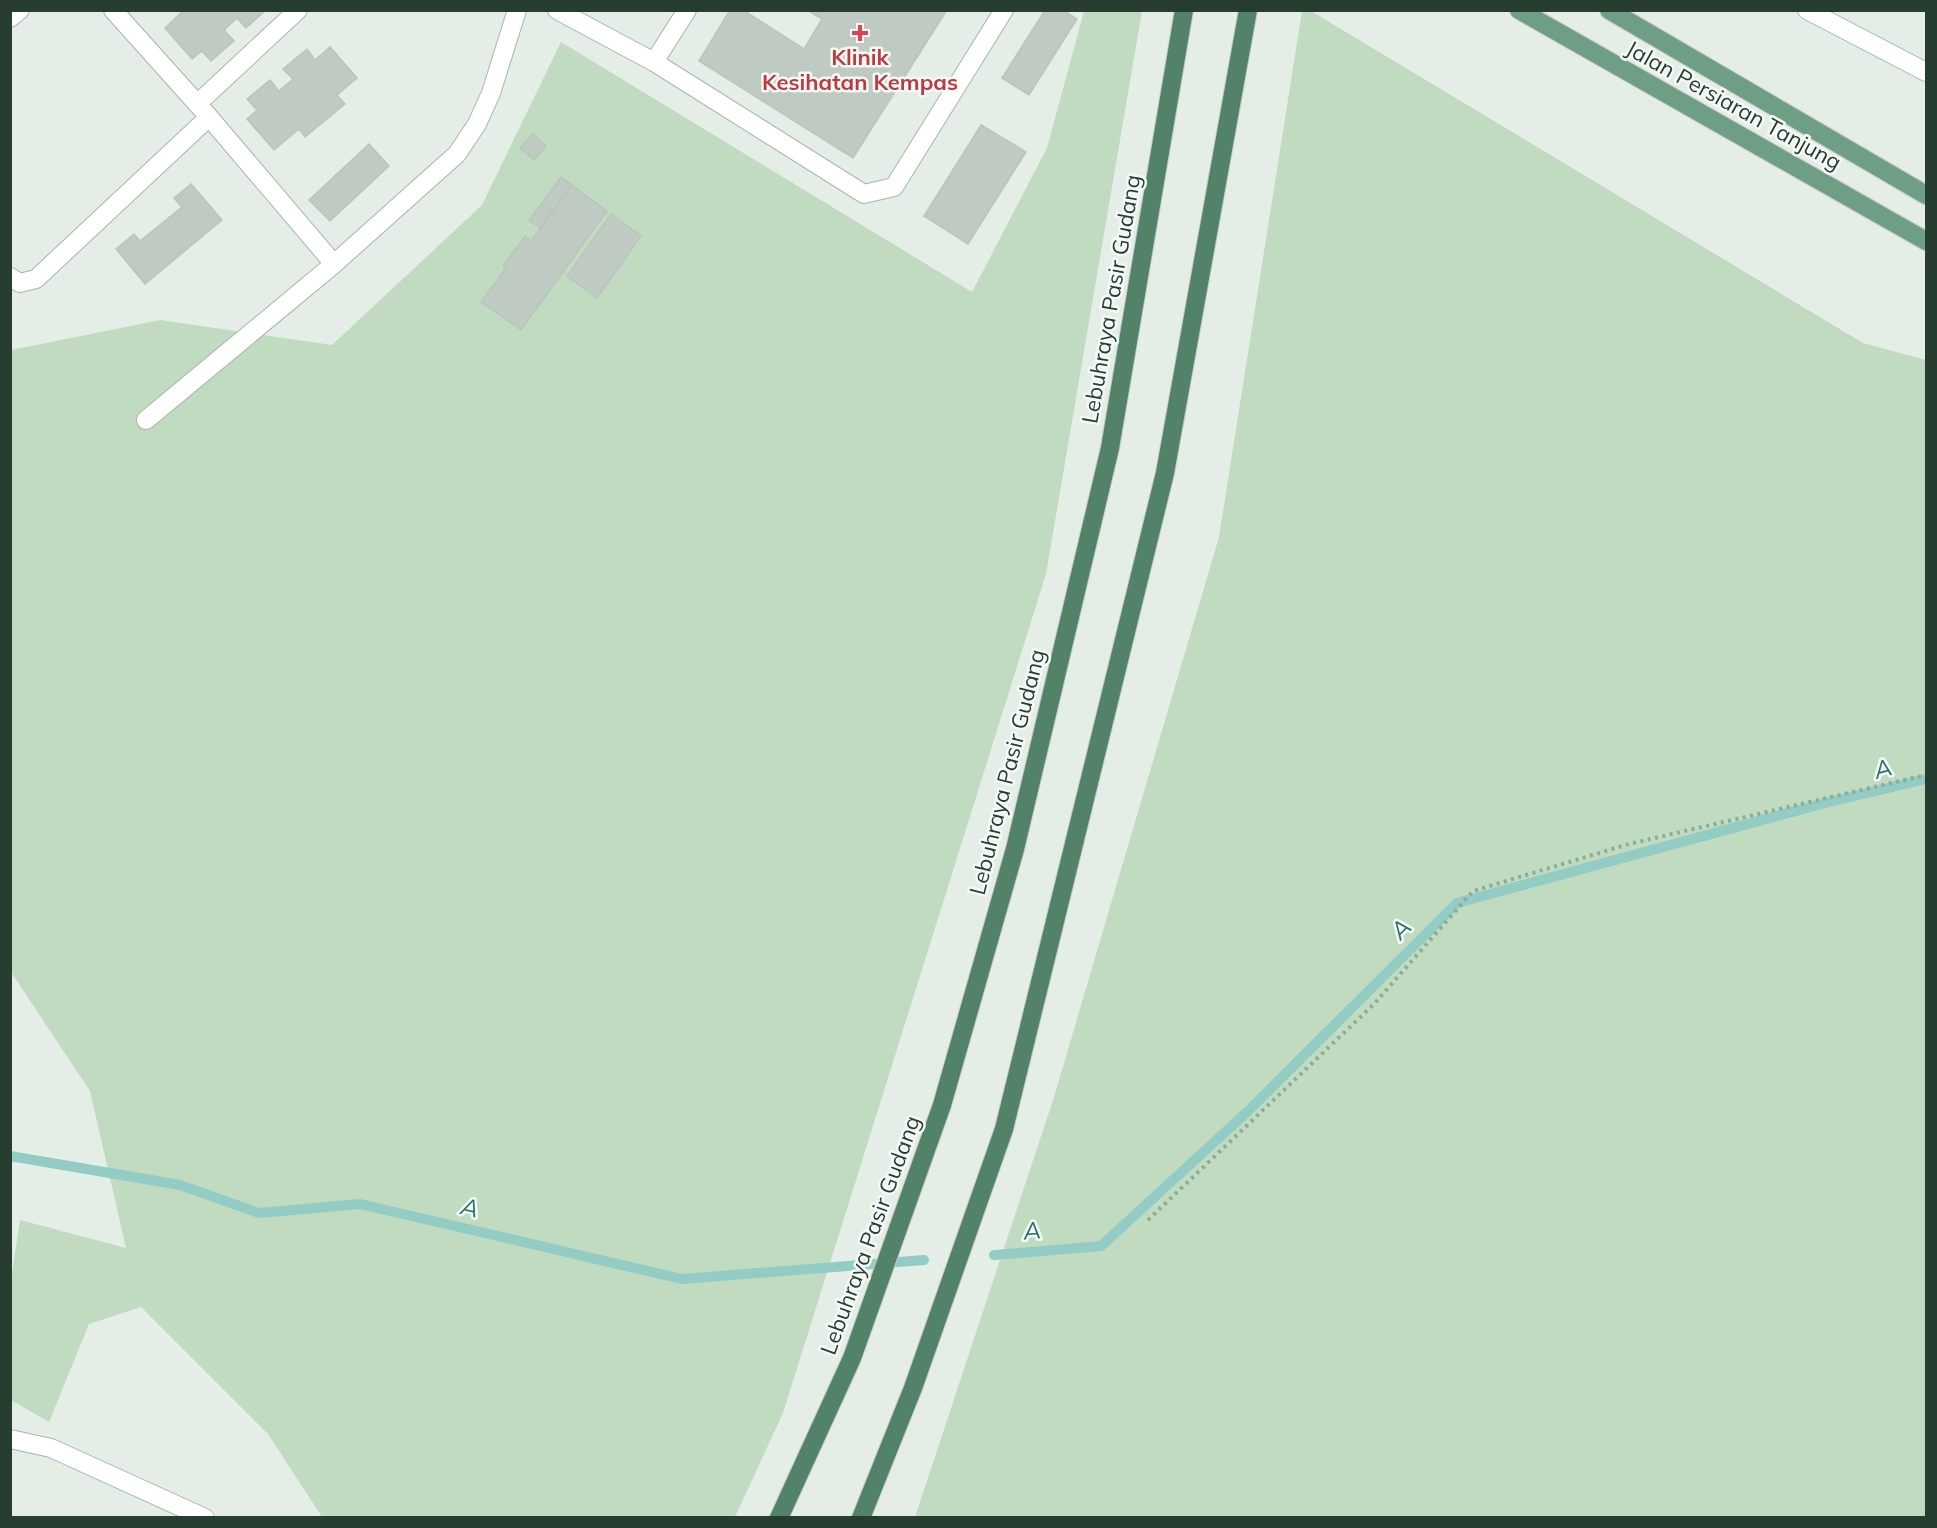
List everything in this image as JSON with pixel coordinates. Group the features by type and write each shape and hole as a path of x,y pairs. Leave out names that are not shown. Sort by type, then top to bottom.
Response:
{"highway":[{"name":"Lebuhraya Pasir Gudang","path":"779,1518 852,1358 942,1106 1015,849 1110,447 1184,10"},
{"path":"861,1518 913,1388 1004,1129 1165,473 1248,10"}],"main road":[{"name":"Jalan Persiaran Tanjung","path":"1518,10 1926,241"},
{"name":"Jalan Persiaran Tanjung","path":"1609,10 1926,195"}],"street":[{"path":"10,18 20,10"},
{"path":"113,10 203,110 334,264"},
{"path":"10,277 20,283 36,279 298,10"},
{"path":"146,420 334,264 457,154 477,124 491,93 517,10"},
{"path":"557,10 654,62 864,194 894,187 1004,10"},
{"path":"654,62 687,10"},
{"path":"1807,10 1926,72"},
{"path":"10,1439 51,1448 205,1518"}],"path":[{"path":"1148,1220 1374,1004 1473,891 1629,844 1926,775"}],"green space":[{"path":"1084,11 1142,11 1046,574 783,1413 735,1517 322,1517 268,1434 141,1307 89,1324 49,1422 11,1400 11,1281 20,1220 126,1248 90,1091 11,972 11,350 160,320 332,345 482,205 561,42 972,292 1047,148"},
{"path":"1302,11 1311,11 1863,343 1926,360 1926,1517 915,1517 1054,1097 1219,537"}],"building":[{"path":"184,10 266,10 246,28 237,18 224,30 234,41 211,61 202,51 192,59 165,28"},
{"path":"730,10 743,10 804,49 822,19 807,10 947,10 853,158 699,61"},
{"path":"1045,10 1063,10 1077,19 1029,95 1002,78"},
{"path":"330,47 357,78 337,95 345,104 305,137 299,129 274,150 247,119 257,110 247,99 270,80 279,91 293,79 283,69 307,49 315,60"},
{"path":"981,125 1026,152 968,244 924,216"},
{"path":"533,134 546,146 534,160 520,148"},
{"path":"369,144 389,166 330,221 309,200"},
{"path":"561,177 572,185 540,228 529,220"},
{"path":"191,184 222,220 145,284 116,249 134,234 140,241 182,207 174,198"},
{"path":"572,185 607,211 521,330 481,302 506,268 503,266 525,236 531,241"},
{"path":"611,214 641,236 597,298 567,276"}],"waterway":[{"name":"A","path":"994,1255 1101,1246 1246,1113 1457,903 1825,803 1926,779"},
{"name":"A","path":"10,1156 180,1185 259,1213 360,1204 682,1279 924,1260"}],"place":[{"name":"Klinik Kesihatan Kempas","path":"860,33"}]}
